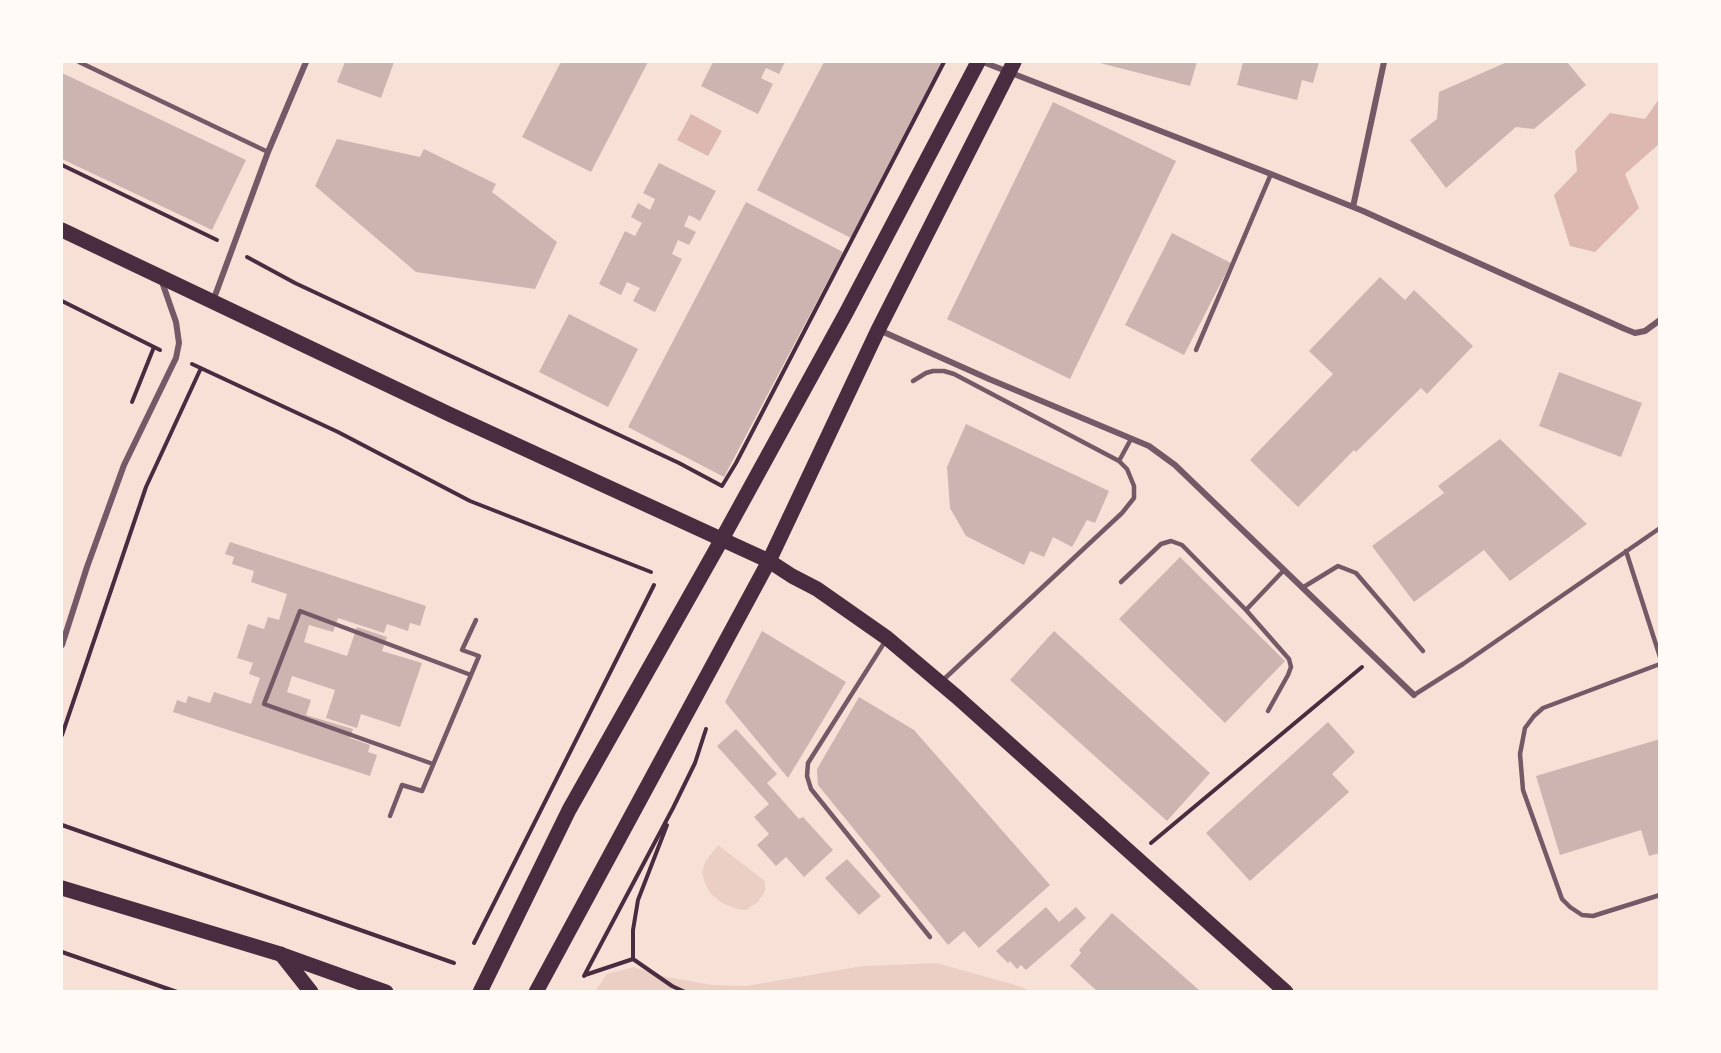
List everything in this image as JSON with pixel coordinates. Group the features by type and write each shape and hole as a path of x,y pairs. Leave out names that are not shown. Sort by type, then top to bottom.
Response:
{"main road":[{"path":"480,992 569,810 722,539 980,62"},
{"path":"536,992 769,561 878,330 1012,67"},
{"path":"62,230 451,415 769,561 817,589 887,638 940,683 1286,992"},
{"path":"62,888 280,954 386,992"},
{"path":"280,954 311,992"}],"street":[{"path":"213,301 268,152 306,62"},
{"path":"980,62 1012,67 1353,207 1635,333 1645,331 1659,320"},
{"path":"1353,207 1384,62"},
{"path":"62,645 124,465 176,357 179,343 176,322 160,276"},
{"path":"878,330 1149,446 1175,465 1414,695"}],"lane":[{"path":"79,62 268,152"},
{"path":"1196,350 1272,174"},
{"path":"913,381 933,371 954,374 1119,461 1132,477 1134,486 1134,498 1122,513 940,683"},
{"path":"1119,461 1131,439"},
{"path":"1414,695 1463,664 1659,528"},
{"path":"1121,582 1161,544 1171,542 1182,545 1278,644 1289,659 1291,667 1288,675 1268,711"},
{"path":"1626,551 1659,657"},
{"path":"1302,588 1338,566 1356,573 1423,651"},
{"path":"1246,610 1284,570"},
{"path":"432,765 264,704 300,611 471,675"},
{"path":"390,816 402,784 422,791 479,656 462,650 476,620"},
{"path":"887,638 808,763 807,776 811,789 930,937"},
{"path":"1659,664 1543,708 1525,728 1520,754 1523,790 1562,899 1582,915 1593,916 1659,895"}],"path":[{"path":"62,165 232,248 295,283 679,463 722,486 944,62"},
{"path":"248,258 252,247"},
{"path":"62,301 338,432 470,501 651,572"},
{"path":"62,735 146,487 201,368"},
{"path":"474,943 654,585"},
{"path":"1135,857 1374,657"},
{"path":"633,959 584,976 695,763 707,724"},
{"path":"633,959 633,930 638,900 673,808"},
{"path":"62,825 454,963"},
{"path":"62,952 177,992"},
{"path":"633,959 672,986 685,992"}],"shaded area":[{"path":"1659,99 1659,144 1625,174 1639,208 1595,252 1570,246 1554,195 1577,171 1575,151 1610,113 1645,119"},
{"path":"691,114 722,131 708,156 677,140"},
{"path":"718,845 765,881 765,891 758,902 746,910 722,903 710,893 705,883 702,873 705,862"},
{"path":"937,963 1030,991 607,992 596,990 607,974 634,967 666,977 713,985 746,986 863,966"}],"building":[{"path":"345,62 394,62 381,98 337,82"},
{"path":"561,62 648,62 591,172 522,137"},
{"path":"713,62 785,62 779,74 766,68 761,78 773,84 758,114 701,86"},
{"path":"824,62 943,62 851,238 757,190"},
{"path":"1096,62 1197,62 1190,86"},
{"path":"1243,62 1319,62 1313,83 1302,80 1297,100 1237,85"},
{"path":"1507,62 1567,62 1586,85 1534,129 1516,127 1446,188 1410,140 1437,119 1439,92"},
{"path":"62,73 246,160 212,230 62,159"},
{"path":"1053,102 1176,161 1070,379 947,319"},
{"path":"337,139 420,157 424,149 496,184 492,192 557,242 535,289 416,272 315,186"},
{"path":"659,163 716,191 700,221 689,215 684,226 696,232 689,245 678,240 672,254 682,259 655,312 633,301 640,288 627,282 621,295 599,284 625,231 635,236 642,223 631,217 638,203 650,210 655,199 643,193"},
{"path":"746,202 843,252 724,477 628,427"},
{"path":"1172,233 1231,263 1184,355 1125,325"},
{"path":"1380,277 1405,300 1414,290 1473,346 1427,394 1421,388 1356,452 1354,450 1298,507 1250,460 1333,374 1309,351"},
{"path":"569,314 638,349 608,407 539,372"},
{"path":"1559,372 1642,403 1621,457 1539,426"},
{"path":"966,424 1109,491 1095,523 1087,520 1072,547 1053,537 1044,557 1030,551 1024,565 966,536 950,508 947,467"},
{"path":"1500,439 1587,524 1510,581 1484,550 1414,602 1372,546 1444,493 1438,486"},
{"path":"230,542 426,606 420,626 410,623 408,631 387,624 384,633 338,618 333,632 309,625 304,642 347,656 357,627 387,637 382,651 422,663 400,727 361,714 357,728 326,718 335,690 292,676 287,692 311,700 306,715 353,729 350,738 370,745 368,752 377,755 370,776 173,712 177,700 186,703 188,696 210,703 214,692 251,704 260,678 249,674 253,663 237,658 248,624 264,629 268,617 279,620 287,594 251,582 254,571 232,564 234,557 225,554"},
{"path":"1180,557 1285,661 1225,723 1119,619"},
{"path":"762,631 846,682 788,778 725,702"},
{"path":"1054,631 1210,773 1167,821 1010,680"},
{"path":"859,697 914,730 1050,885 979,948 964,931 948,945 818,785 817,769"},
{"path":"1328,722 1355,752 1332,774 1349,792 1250,881 1206,833"},
{"path":"736,729 777,774 767,783 799,819 803,817 833,850 804,877 786,857 776,866 757,845 769,834 754,817 769,804 717,746"},
{"path":"1660,739 1660,853 1649,856 1641,830 1560,855 1536,776"},
{"path":"847,859 881,896 859,915 825,878"},
{"path":"1046,907 1059,922 1076,907 1086,918 1026,970 1021,965 1017,969 996,951"},
{"path":"1112,913 1199,990 1198,992 1098,992 1070,966 1081,953 1079,950"}]}
